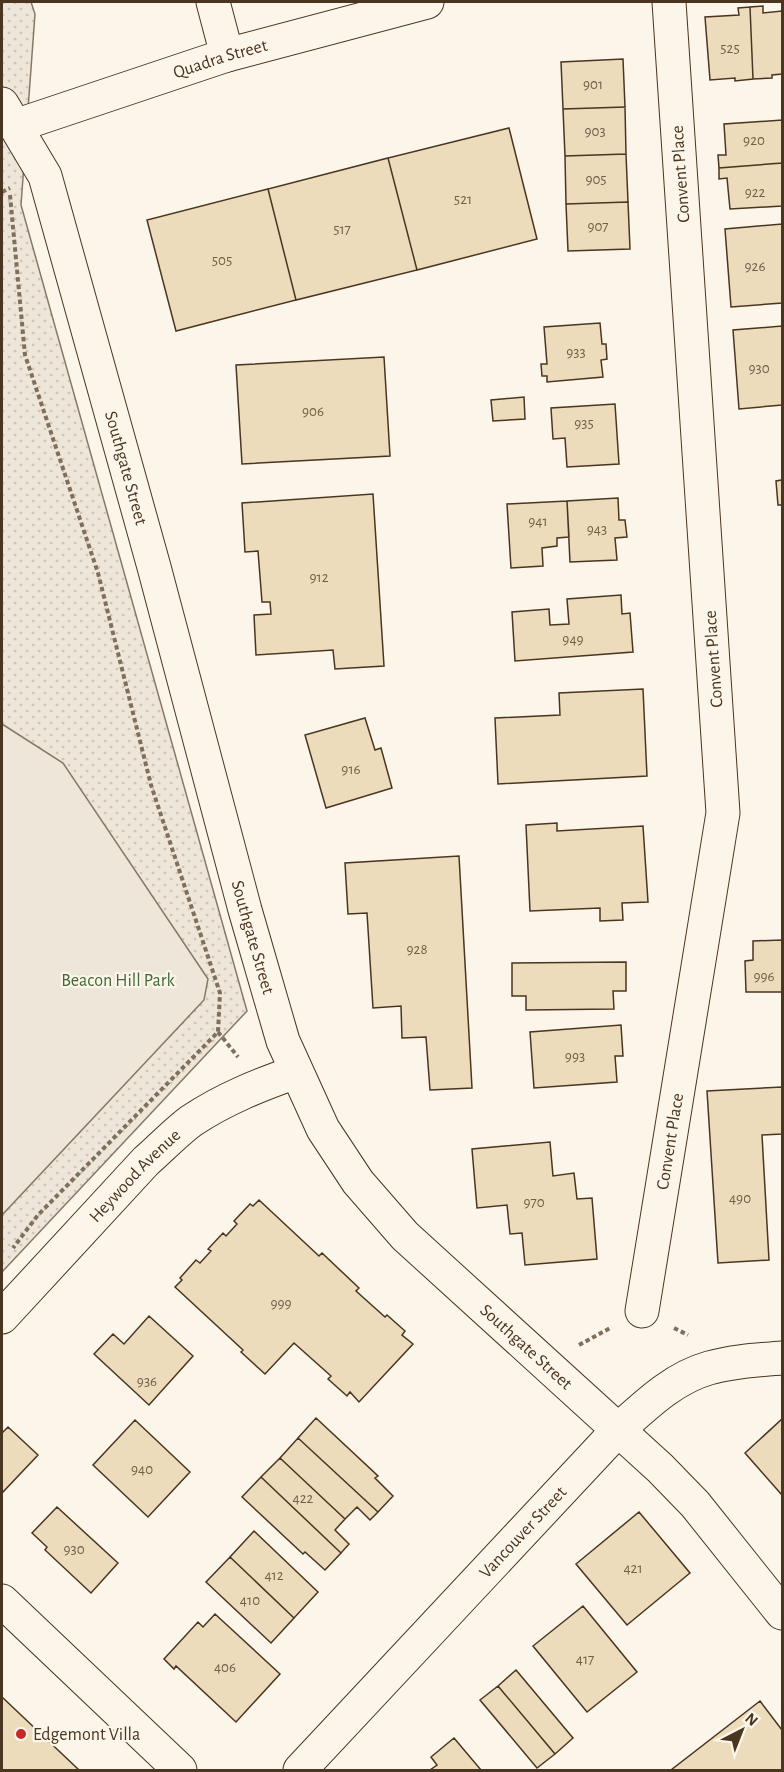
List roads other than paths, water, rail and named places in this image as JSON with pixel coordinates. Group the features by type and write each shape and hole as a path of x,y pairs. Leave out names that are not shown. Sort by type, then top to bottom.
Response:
{"street":[{"path":"213,2 227,55"},
{"name":"Quadra Street","path":"8,115 427,2"},
{"name":"Convent Place","path":"642,1311 723,813 669,2"},
{"name":"Southgate Street","path":"8,115 45,176 154,567 245,910 283,1041 323,1129 357,1182 405,1236 660,1468 695,1504 783,1613"},
{"name":"Heywood Avenue","path":"2,1317 138,1170 169,1140 191,1122 221,1103 296,1072"},
{"name":"Vancouver Street","path":"300,1770 618,1430 648,1403 680,1380 709,1368 783,1358"},
{"path":"2,1601 180,1770"}],"place":[{"name":"Edgemont Villa","path":"21,1734"}],"park label":[{"name":"Beacon Hill Park","path":"118,980"}]}
